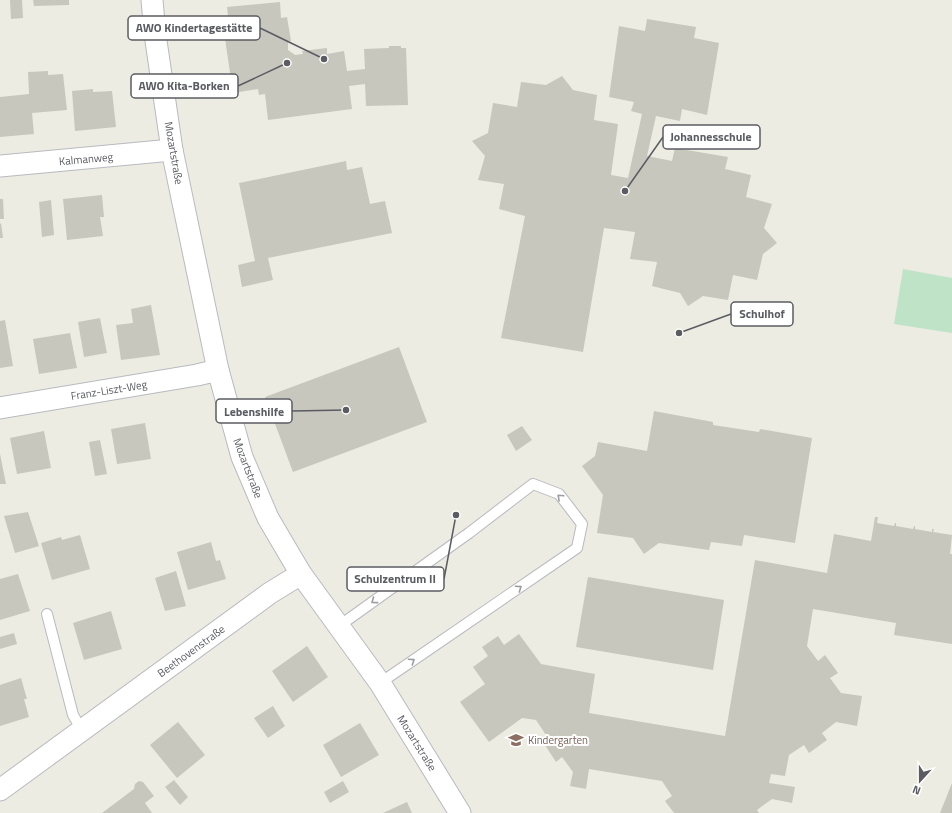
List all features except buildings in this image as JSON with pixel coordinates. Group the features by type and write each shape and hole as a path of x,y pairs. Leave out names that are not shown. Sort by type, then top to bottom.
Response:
{"street":[{"name":"Mozartstraße","path":"152,0 155,34 172,150 218,370 242,457 268,518 301,574 380,683 460,813"},
{"name":"Kalmanweg","path":"0,166 172,150"},
{"name":"Franz-Liszt-Weg","path":"0,408 197,375 218,370"},
{"name":"Beethovenstraße","path":"0,790 270,593 301,574"}],"lane":[{"path":"339,626 469,533 533,484 559,494 582,524 577,548 380,683"},
{"path":"47,614 73,715 82,730"}],"green space":[{"path":"903,269 952,278 952,333 894,324"}],"place":[{"name":"AWO Kindertagestätte","path":"324,59"},
{"name":"AWO Kita-Borken","path":"287,63"},
{"name":"Johannesschule","path":"625,191"},
{"name":"Schulhof","path":"679,333"},
{"name":"Lebenshilfe","path":"346,410"},
{"name":"Schulzentrum II","path":"456,515"},
{"name":"Kindergarten","path":"516,740"}]}
